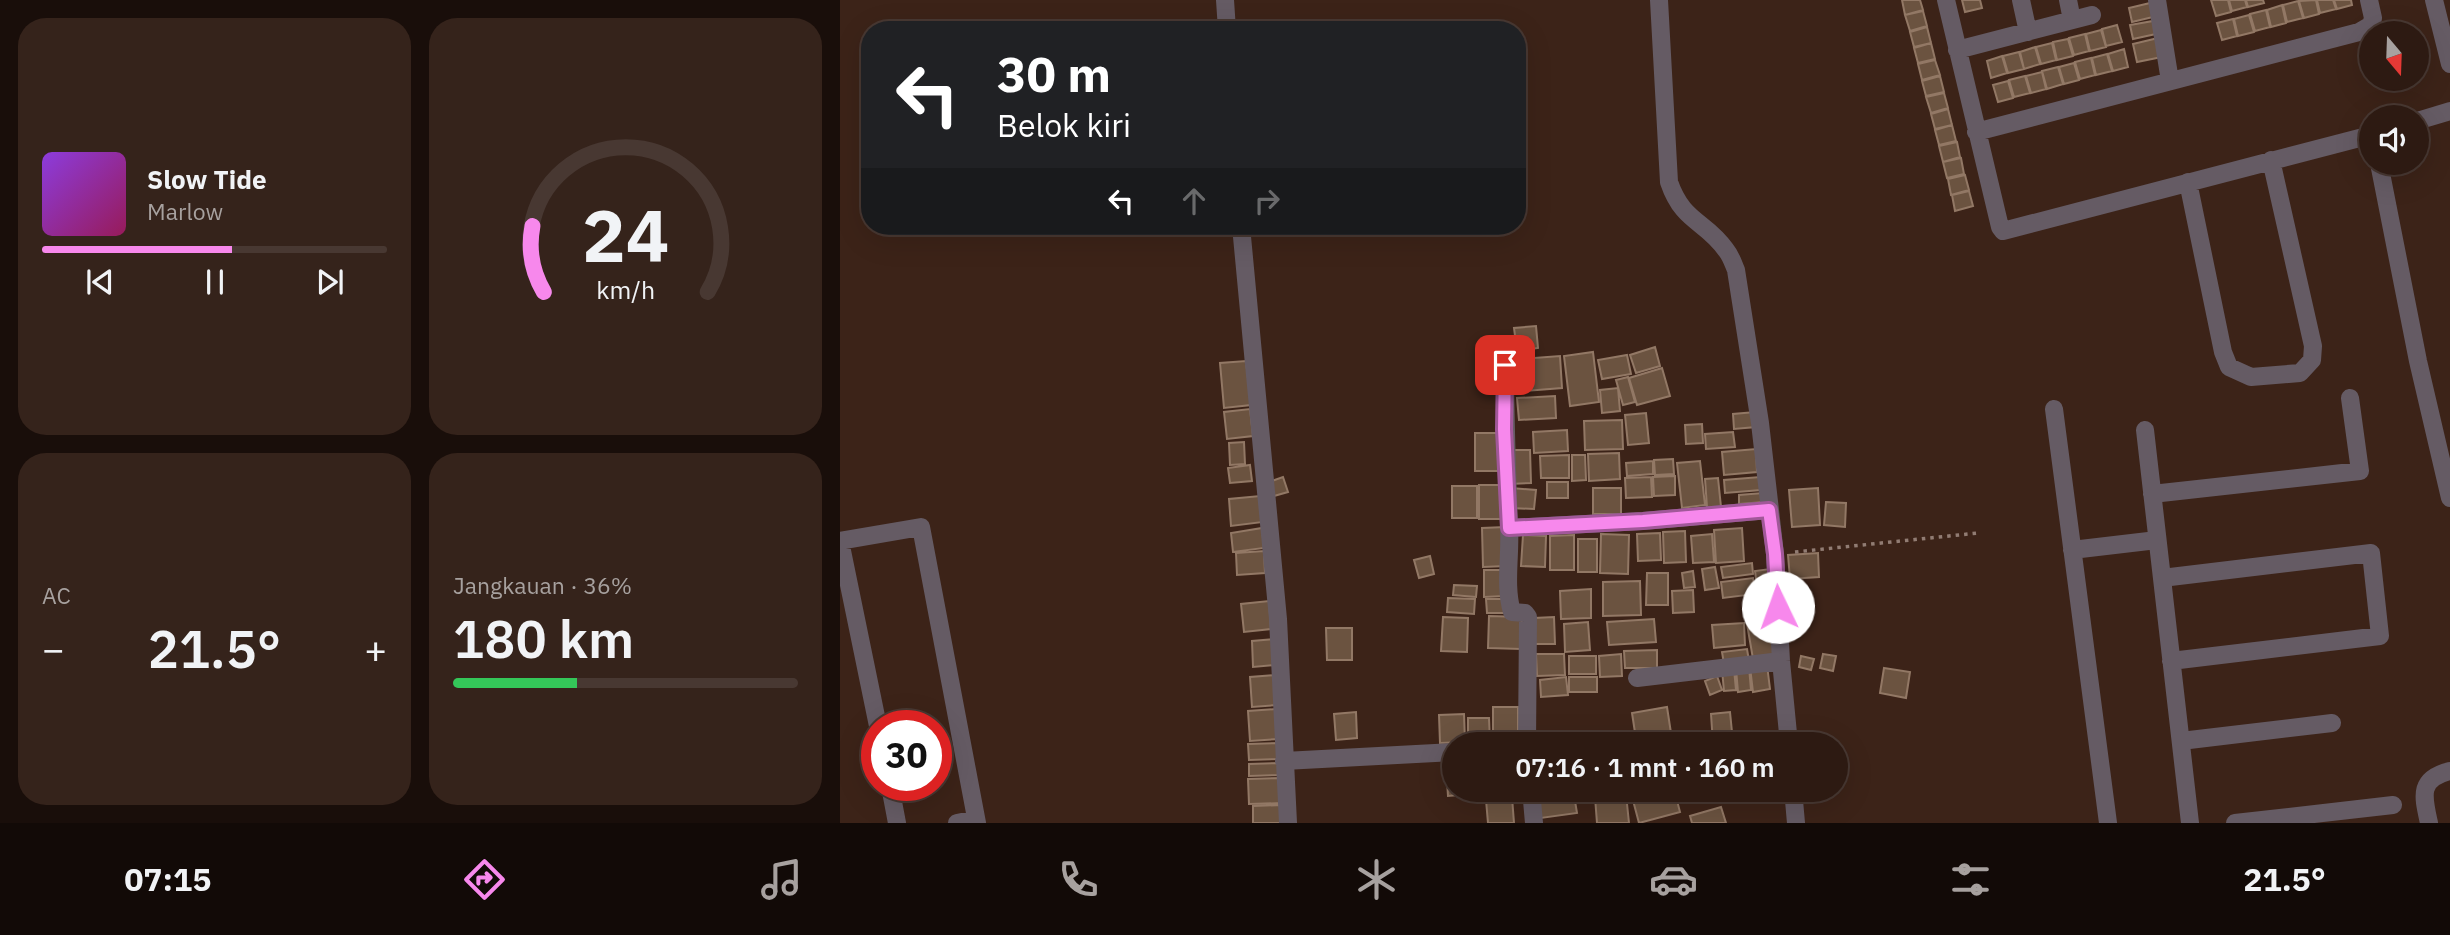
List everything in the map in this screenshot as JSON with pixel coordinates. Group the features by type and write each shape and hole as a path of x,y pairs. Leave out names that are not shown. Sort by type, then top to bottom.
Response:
{"street":[{"path":"1225,0 1226,21"},
{"path":"1659,0 1669,182 1675,199 1688,217 1727,250 1737,270 1760,423 1775,554 1787,732"},
{"path":"1946,0 1956,51 2003,231 2359,138"},
{"path":"2021,0 2028,32"},
{"path":"2068,0 2072,20"},
{"path":"2157,0 2170,81"},
{"path":"1976,132 2365,29 2371,25 2373,18 2369,0"},
{"path":"2440,3 2450,64"},
{"path":"1956,51 2092,15"},
{"path":"2429,117 2450,111"},
{"path":"2188,182 2223,352 2229,367 2251,377 2300,373 2312,360 2314,346 2272,160"},
{"path":"2381,175 2418,361 2450,498"},
{"path":"1242,235 1278,619 1288,761 1288,823"},
{"path":"1505,365 1505,452 1511,610 1525,613 1528,617 1527,732"},
{"path":"2152,494 2360,471 2350,398"},
{"path":"2054,409 2108,823"},
{"path":"2145,430 2190,823"},
{"path":"1509,528 1643,521 1769,510"},
{"path":"875,710 840,541 921,527 976,821 957,823"},
{"path":"2072,550 2157,540"},
{"path":"2162,578 2371,553 2381,636 2171,661"},
{"path":"1637,678 1781,662"},
{"path":"2180,741 2332,723"},
{"path":"1288,761 1442,753"},
{"path":"2428,823 2425,788 2435,774 2450,771"},
{"path":"893,801 897,823"},
{"path":"1532,802 1534,823"},
{"path":"1794,802 1796,823"},
{"path":"2235,823 2393,805"}],"path":[{"path":"1775,554 1978,534"}],"building":[{"path":"1902,0 1920,0 1923,10 1905,15"},
{"path":"1962,0 1980,0 1982,8 1965,12"},
{"path":"2211,0 2228,0 2231,12 2216,16"},
{"path":"2229,0 2245,0 2247,7 2232,11"},
{"path":"2246,0 2263,0 2264,3 2248,7"},
{"path":"2316,0 2319,14 2304,18 2299,1"},
{"path":"2317,0 2333,0 2336,9 2320,13"},
{"path":"2334,0 2351,0 2352,5 2337,9"},
{"path":"2298,1 2303,18 2287,22 2283,5"},
{"path":"2150,3 2153,17 2132,22 2129,8"},
{"path":"2282,5 2286,23 2271,27 2267,10"},
{"path":"2266,10 2270,27 2255,31 2250,14"},
{"path":"1923,11 1927,26 1910,31 1905,15"},
{"path":"2249,15 2254,32 2238,36 2234,19"},
{"path":"2233,19 2237,36 2222,40 2217,23"},
{"path":"2153,21 2156,34 2133,39 2130,25"},
{"path":"2117,25 2122,42 2106,46 2102,29"},
{"path":"1927,27 1931,43 1914,47 1910,32"},
{"path":"2101,30 2106,47 2090,51 2086,34"},
{"path":"2085,34 2089,51 2074,55 2069,38"},
{"path":"2158,38 2162,57 2137,62 2133,44"},
{"path":"2068,39 2073,56 2057,60 2053,42"},
{"path":"1931,43 1935,59 1918,63 1914,48"},
{"path":"2052,43 2056,60 2041,64 2036,47"},
{"path":"2035,47 2040,64 2024,69 2020,52"},
{"path":"2124,49 2128,67 2113,71 2108,54"},
{"path":"2019,52 2024,69 2008,73 2003,56"},
{"path":"2107,54 2112,71 2096,75 2092,58"},
{"path":"2002,56 2007,73 1991,78 1987,61"},
{"path":"2091,58 2095,75 2080,79 2075,62"},
{"path":"1935,60 1940,75 1922,80 1918,64"},
{"path":"2074,63 2079,80 2064,84 2059,67"},
{"path":"2058,67 2063,84 2047,89 2042,71"},
{"path":"2042,72 2046,89 2031,93 2026,76"},
{"path":"1940,76 1944,92 1926,96 1922,81"},
{"path":"2025,76 2030,93 2014,97 2009,80"},
{"path":"2008,81 2013,98 1998,102 1993,85"},
{"path":"1944,93 1948,108 1931,113 1926,97"},
{"path":"1948,109 1952,125 1935,129 1931,114"},
{"path":"1952,125 1956,141 1939,145 1935,130"},
{"path":"1957,142 1960,157 1943,162 1939,146"},
{"path":"1961,158 1964,174 1947,178 1943,162"},
{"path":"1965,175 1969,190 1951,195 1948,179"},
{"path":"1969,191 1973,206 1955,211 1952,195"},
{"path":"1536,326 1538,348 1517,351 1514,328"},
{"path":"1655,347 1660,366 1636,373 1630,355"},
{"path":"1593,352 1599,402 1570,406 1564,356"},
{"path":"1627,355 1631,374 1602,379 1598,360"},
{"path":"1560,356 1562,388 1525,391 1522,359"},
{"path":"1246,361 1251,405 1224,408 1220,363"},
{"path":"1662,368 1670,396 1637,405 1629,378"},
{"path":"1628,377 1635,402 1623,405 1616,380"},
{"path":"1618,388 1620,411 1602,413 1600,390"},
{"path":"1555,396 1556,418 1519,420 1517,398"},
{"path":"1250,409 1253,436 1227,439 1224,412"},
{"path":"1755,412 1756,427 1734,429 1733,414"},
{"path":"1646,413 1649,443 1628,445 1625,415"},
{"path":"1622,420 1623,449 1585,450 1584,421"},
{"path":"1702,424 1703,443 1686,444 1685,425"},
{"path":"1567,430 1568,451 1534,453 1533,432"},
{"path":"1733,432 1735,447 1706,449 1705,434"},
{"path":"1475,433 1502,433 1502,471 1475,471"},
{"path":"1244,442 1245,464 1230,465 1229,443"},
{"path":"1756,449 1757,472 1724,475 1722,452"},
{"path":"1508,450 1530,450 1531,483 1509,484"},
{"path":"1619,453 1620,479 1589,481 1588,454"},
{"path":"1569,455 1569,478 1541,478 1540,456"},
{"path":"1572,455 1585,455 1586,480 1572,481"},
{"path":"1673,459 1674,474 1655,475 1654,460"},
{"path":"1653,461 1653,474 1627,476 1626,463"},
{"path":"1700,461 1705,505 1682,508 1677,463"},
{"path":"1250,465 1252,481 1230,483 1228,468"},
{"path":"1675,476 1675,495 1654,496 1653,477"},
{"path":"1283,477 1288,492 1274,496 1269,482"},
{"path":"1651,477 1652,497 1626,498 1625,478"},
{"path":"1760,477 1761,490 1725,493 1724,480"},
{"path":"1718,478 1721,507 1707,507 1705,479"},
{"path":"1547,482 1568,482 1568,498 1547,498"},
{"path":"1479,485 1503,485 1503,519 1479,519"},
{"path":"1452,486 1477,486 1477,518 1452,518"},
{"path":"1511,488 1536,490 1534,509 1510,508"},
{"path":"1593,488 1621,488 1621,514 1593,514"},
{"path":"1818,488 1820,525 1792,527 1789,490"},
{"path":"1763,493 1764,502 1739,504 1739,495"},
{"path":"1260,496 1263,522 1231,526 1229,499"},
{"path":"1826,502 1846,503 1845,527 1824,525"},
{"path":"1505,527 1506,566 1483,567 1482,528"},
{"path":"1262,528 1264,548 1233,552 1231,533"},
{"path":"1742,528 1744,561 1716,563 1714,530"},
{"path":"1685,531 1686,562 1664,563 1663,532"},
{"path":"1660,533 1661,560 1638,561 1637,534"},
{"path":"1601,534 1629,535 1628,574 1600,573"},
{"path":"1712,534 1714,562 1693,563 1691,536"},
{"path":"1523,535 1546,536 1545,567 1521,566"},
{"path":"1574,535 1574,570 1550,570 1550,536"},
{"path":"1578,539 1597,539 1597,572 1578,572"},
{"path":"1264,551 1265,573 1237,575 1236,553"},
{"path":"1818,553 1819,577 1790,579 1788,555"},
{"path":"1430,556 1434,574 1419,578 1414,560"},
{"path":"1752,563 1753,574 1723,578 1721,567"},
{"path":"1715,567 1719,588 1705,590 1702,569"},
{"path":"1770,569 1774,597 1759,600 1755,571"},
{"path":"1484,570 1505,570 1505,596 1484,597"},
{"path":"1693,571 1695,587 1684,588 1682,573"},
{"path":"1647,573 1668,573 1668,605 1646,605"},
{"path":"1753,578 1755,594 1723,598 1721,582"},
{"path":"1640,581 1641,615 1603,616 1603,582"},
{"path":"1454,585 1477,586 1476,597 1453,595"},
{"path":"1591,589 1591,618 1561,619 1560,591"},
{"path":"1693,590 1694,612 1673,613 1672,591"},
{"path":"1448,598 1475,599 1474,614 1447,612"},
{"path":"1486,599 1506,599 1506,613 1487,613"},
{"path":"1269,601 1271,629 1244,632 1241,604"},
{"path":"1769,614 1776,656 1753,659 1746,618"},
{"path":"1489,616 1522,617 1521,649 1488,648"},
{"path":"1443,617 1468,618 1467,652 1441,651"},
{"path":"1554,617 1555,644 1535,644 1534,618"},
{"path":"1654,619 1656,642 1609,645 1607,622"},
{"path":"1588,622 1590,650 1565,652 1564,624"},
{"path":"1744,623 1745,645 1714,648 1712,625"},
{"path":"1326,628 1352,628 1352,660 1327,660"},
{"path":"1274,639 1276,665 1253,667 1252,641"},
{"path":"1747,649 1749,661 1724,664 1722,652"},
{"path":"1657,650 1657,668 1625,668 1624,651"},
{"path":"1536,654 1564,654 1565,675 1537,676"},
{"path":"1621,654 1622,676 1600,677 1599,656"},
{"path":"1823,654 1836,656 1833,671 1820,668"},
{"path":"1569,656 1596,656 1596,674 1569,674"},
{"path":"1801,656 1814,659 1811,670 1799,667"},
{"path":"1767,665 1770,689 1753,692 1750,667"},
{"path":"1749,667 1751,690 1738,692 1736,669"},
{"path":"1884,668 1910,672 1906,698 1880,693"},
{"path":"1734,669 1736,690 1724,691 1722,670"},
{"path":"1275,675 1277,705 1252,707 1250,677"},
{"path":"1717,676 1722,690 1710,695 1705,681"},
{"path":"1566,677 1568,695 1541,697 1540,680"},
{"path":"1569,677 1597,677 1597,692 1569,692"},
{"path":"1493,707 1518,707 1518,732 1493,732"},
{"path":"1667,707 1671,732 1635,732 1632,713"},
{"path":"1276,709 1279,739 1250,741 1248,711"},
{"path":"1356,712 1357,738 1336,740 1334,714"},
{"path":"1730,712 1732,732 1712,732 1711,714"},
{"path":"1464,714 1465,732 1442,732 1440,743 1439,715"},
{"path":"1468,718 1489,718 1490,732 1468,732"},
{"path":"1279,743 1280,759 1249,760 1248,744"},
{"path":"1281,763 1282,775 1249,776 1249,764"},
{"path":"1282,778 1283,803 1249,804 1248,779"},
{"path":"1486,802 1512,802 1514,823 1488,823"},
{"path":"1538,802 1575,802 1577,813 1541,818"},
{"path":"1595,802 1627,802 1629,823 1597,823"},
{"path":"1633,802 1677,802 1680,812 1639,823"},
{"path":"1283,805 1284,823 1253,823 1253,806"},
{"path":"1721,807 1726,823 1692,823 1690,816"}],"route":[{"path":"1505,365 1504,429 1509,528 1643,521 1769,510 1778,607"}]}
